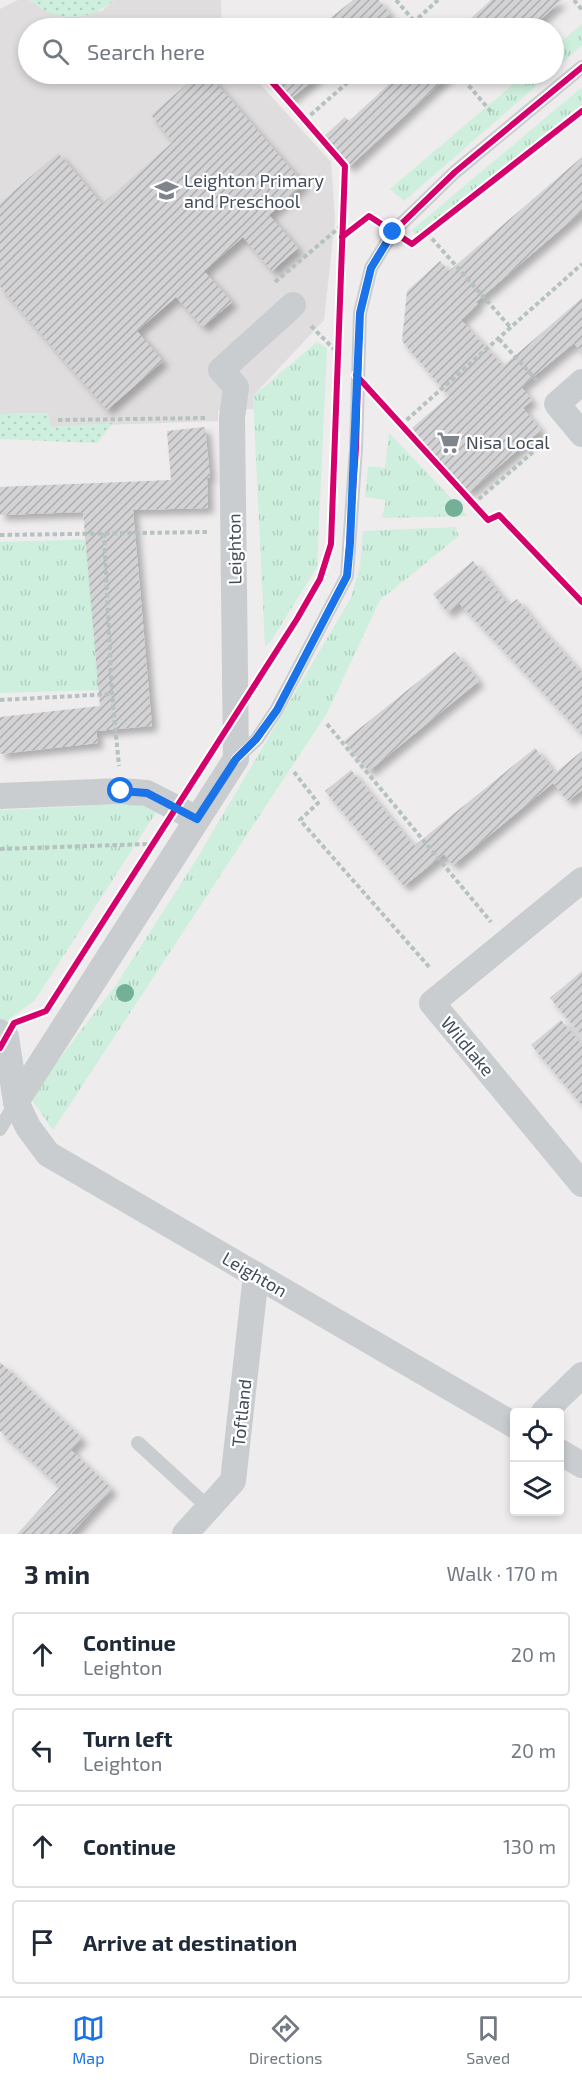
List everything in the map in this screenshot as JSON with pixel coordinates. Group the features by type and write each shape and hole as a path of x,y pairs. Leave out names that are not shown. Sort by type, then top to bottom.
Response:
{"street":[{"name":"Leighton","path":"236,759 232,418 236,387 221,370 293,305"},
{"path":"582,382 557,404 582,434"},
{"path":"16,1102 186,814 236,759"},
{"path":"0,796 121,791 147,793 186,814"},
{"name":"Wildlake","path":"582,880 432,1003 582,1184"},
{"name":"Leighton","path":"0,1032 6,1037 16,1102 28,1127 48,1154 510,1423"},
{"name":"Toftland","path":"185,1534 233,1481 256,1275"},
{"path":"549,1408 582,1375"},
{"path":"564,1455 582,1466"}],"lane":[{"path":"564,82 582,67"},
{"path":"236,759 256,739 277,710 347,576 360,313 371,268 393,232 455,172 562,84"},
{"path":"0,1129 16,1102"},
{"path":"138,1443 209,1508"}],"path":[{"path":"396,0 411,18"},
{"path":"418,18 438,0"},
{"path":"574,0 582,10"},
{"path":"305,120 346,84"},
{"path":"468,84 507,130"},
{"path":"299,112 312,128"},
{"path":"342,214 342,237"},
{"path":"427,233 511,328"},
{"path":"401,425 582,264"},
{"path":"498,339 557,404"},
{"path":"337,352 358,378"},
{"path":"394,418 409,434"},
{"path":"473,504 533,452"},
{"path":"465,495 481,512"},
{"path":"0,536 234,531"},
{"path":"104,533 112,694 121,791"},
{"path":"0,700 112,694"},
{"path":"327,724 507,942"},
{"path":"294,772 318,802 300,820 449,990"},
{"path":"0,849 154,843 186,814"}],"shaded area":[{"name":"Leighton Primary and Preschool","path":"18,0 31,0 43,10 102,11 114,0 221,0 222,18 18,18 18,84 260,84 331,162 335,219 324,320 253,396 254,409 218,411 218,421 50,427 48,413 0,414 0,9"}],"green space":[{"path":"28,0 114,0 98,11 72,17 53,14"},
{"path":"582,24 582,45 564,62 564,39"},
{"path":"513,84 539,84 404,201 390,189"},
{"path":"582,87 582,109 416,236 412,230"},
{"path":"317,342 327,348 317,567 271,641 265,646 253,396"},
{"path":"48,413 51,427 113,423 97,443 0,439 0,414"},
{"path":"389,433 468,516 382,518 386,500 365,497 368,466 385,468"},
{"path":"455,527 459,536 380,600 327,713 53,1130 30,1097 116,985 196,860 351,598 360,566 363,531"},
{"path":"98,539 102,690 0,693 0,542"},
{"path":"148,803 157,811 35,1000 7,1021 0,1020 0,810"}],"building":[{"path":"353,0 379,0 390,14 385,18 330,18"},
{"path":"491,0 562,0 542,18 471,18"},
{"path":"187,84 217,84 304,184 269,215 298,248 272,271 243,237 204,271 232,302 203,327 176,297 137,331 163,361 107,410 0,286 0,203 58,153 102,204 173,142 151,115"},
{"path":"275,84 309,84 289,100"},
{"path":"389,84 439,84 349,167 322,138 345,117 349,121"},
{"path":"582,157 582,211 476,302 478,304 461,320 503,366 582,298 582,353 574,343 521,387 532,400 523,408 541,430 468,493 412,428 449,396 402,341 407,291 440,261 449,271"},
{"path":"205,427 210,477 207,478 208,508 133,510 152,726 96,731 98,743 0,754 0,717 100,706 83,512 0,515 0,487 171,480 167,431"},
{"path":"473,561 509,605 517,599 582,673 582,734 459,603 448,613 433,594"},
{"path":"455,652 479,681 369,771 344,741"},
{"path":"535,748 555,773 582,751 582,790 568,801 553,783 453,865 444,854 404,886 325,791 351,770 414,846"},
{"path":"582,971 582,1036 550,998"},
{"path":"561,1020 582,1045 582,1105 531,1045"},
{"path":"0,1362 82,1438 71,1450 112,1489 71,1534 17,1534 60,1487 0,1431"}],"cycle path":[{"path":"564,82 582,67"},
{"path":"0,1048 14,1023 46,1011 297,619 320,579 331,544 345,166 274,84"},
{"path":"236,759 257,739 277,709 347,576 356,448 360,313 371,268 393,232 455,172 561,84"},
{"path":"342,237 369,216 412,244 582,111"},
{"path":"356,375 488,520 499,515 582,602"}],"place":[{"name":"Leighton Primary and Preschool","path":"166,190"},
{"name":"Nisa Local","path":"448,442"}],"route":[{"path":"121,791 147,793 197,819 236,759 256,739 277,710 310,642 335,601 347,576 352,523 360,313 371,268 393,232"}]}
